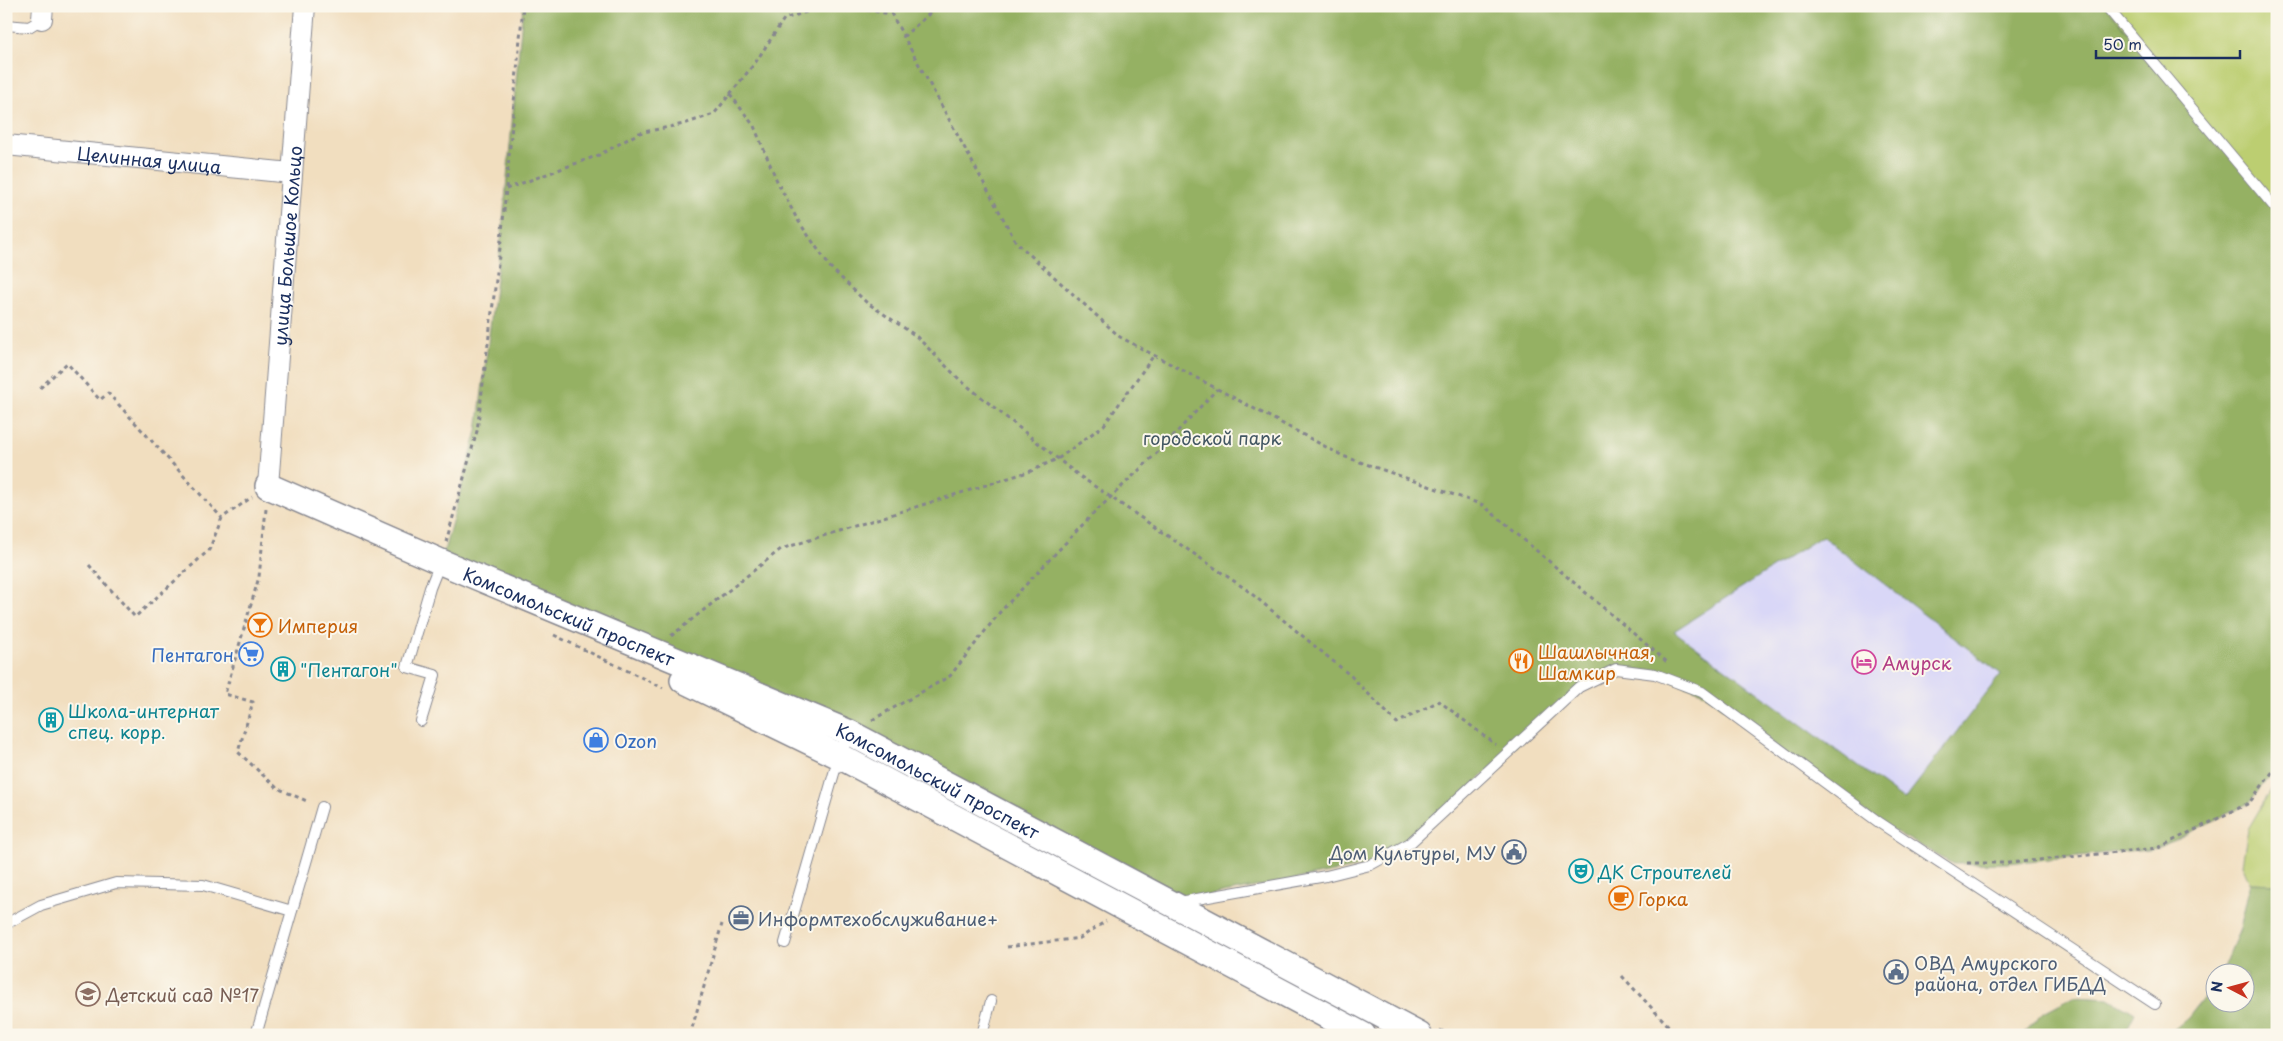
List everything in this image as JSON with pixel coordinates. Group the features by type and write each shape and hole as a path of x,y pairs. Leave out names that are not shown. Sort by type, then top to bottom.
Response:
{"street":[{"name":"улица Большое Кольцо","path":"268,486 305,6"},
{"name":"Целинная улица","path":"6,146 291,173"},
{"name":"Комсомольский проспект","path":"268,486 441,562 850,733 1419,1035"},
{"name":"Комсомольский проспект","path":"441,562 839,756 1363,1035"}],"lane":[{"path":"2106,6 2277,210"},
{"path":"6,25 29,26 42,12"},
{"path":"421,721 435,675 407,667 430,588 441,562"},
{"path":"1171,903 1326,876 1370,865 1410,843 1579,687 1616,669 1655,674 1702,692 1880,823 2155,1004"},
{"path":"785,943 839,756 850,733"},
{"path":"256,1035 322,807"},
{"path":"6,924 41,905 116,883 203,885 292,911"},
{"path":"982,1035 992,1001"}],"path":[{"path":"441,562 477,431 506,189 523,6"},
{"path":"506,189 599,155 639,133 684,124 714,114 755,63 784,19 826,6"},
{"path":"843,6 890,14"},
{"path":"887,6 1016,242 1120,337 1343,456 1483,505 1671,666"},
{"path":"903,37 938,6"},
{"path":"730,94 754,126 797,219 830,267 866,302 916,336 960,380 1004,418 1078,475 1247,590 1351,676 1396,723 1439,701 1507,753"},
{"path":"653,651 781,549 1031,471 1058,458 1104,425 1154,355"},
{"path":"40,388 67,363 100,400 108,393 222,518"},
{"path":"850,733 950,676 1000,612 1112,497 1161,450 1217,389"},
{"path":"89,565 135,617 209,550 222,518 268,486"},
{"path":"268,486 259,577 225,694 252,702 238,752 277,788 322,807"},
{"path":"1962,863 2009,863 2158,848 2249,803 2277,766"},
{"path":"1007,947 1080,938 1110,918"},
{"path":"690,1035 722,924"},
{"path":"1622,976 1677,1035"}],"shaded area":[{"path":"1822,536 2001,674 1904,800 1673,630"}],"green space":[{"name":"городской парк","path":"523,6 2106,6 2277,210 2277,766 2249,803 2158,848 2009,863 1953,864 1880,823 1702,692 1655,674 1616,669 1579,687 1410,843 1370,865 1171,903 850,733 441,562 477,431 502,232","holes":["1822,536 2001,674 1904,800 1674,631"]},
{"path":"2106,6 2277,6 2277,210"},
{"path":"2277,780 2277,884 2250,883 2242,864 2248,829"},
{"path":"2250,883 2277,884 2277,1035 2167,1035 2188,1018 2206,995 2206,1014 2256,1014 2256,964 2225,964 2240,929"},
{"path":"2074,996 2109,998 2135,1013 2124,1035 2022,1035 2044,1012"}],"place":[{"name":"Империя","path":"260,625"},
{"name":"Пентагон","path":"251,654"},
{"name":"Шашлычная, Шамкир","path":"1521,661"},
{"name":"Амурск","path":"1864,662"},
{"name":"\"Пентагон\"","path":"283,669"},
{"name":"Школа-интернат спец. корр.","path":"51,720"},
{"name":"Ozon","path":"596,740"},
{"name":"Дом Культуры, МУ","path":"1514,852"},
{"name":"ДК Строителей","path":"1581,871"},
{"name":"Горка","path":"1621,898"},
{"name":"Информтехобслуживание+","path":"741,918"},
{"name":"ОВД Амурского района, отдел ГИБДД","path":"1896,972"},
{"name":"Детский сад №17","path":"88,994"}]}
